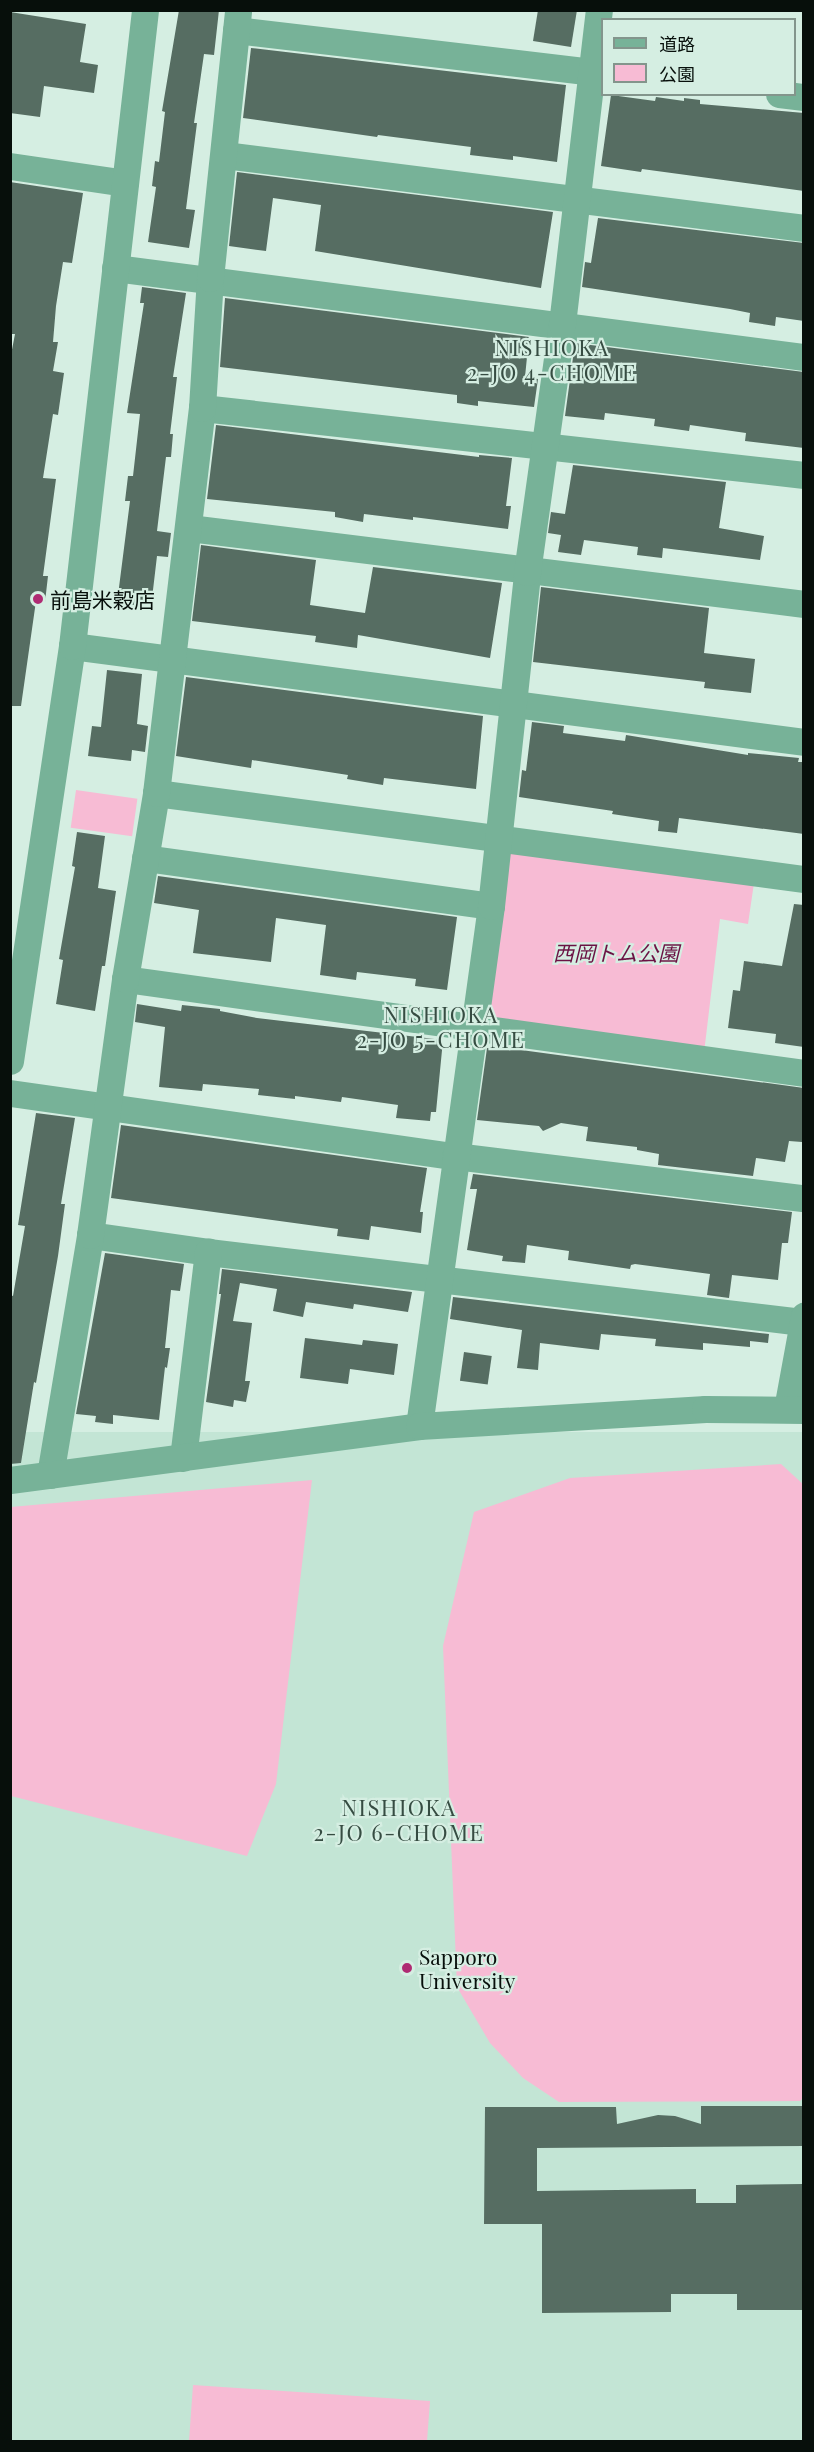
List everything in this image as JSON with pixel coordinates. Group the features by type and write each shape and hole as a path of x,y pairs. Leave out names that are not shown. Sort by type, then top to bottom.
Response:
{"street":[{"path":"10,1061 72,646 145,10"},
{"path":"419,1426 491,906 527,572 562,324 575,198 598,73 599,10"},
{"path":"50,1476 90,1235 125,979 156,793 202,408 210,278 237,20 598,73"},
{"path":"224,155 804,228"},
{"path":"10,166 125,183"},
{"path":"116,268 210,278 804,357"},
{"path":"202,408 804,475"},
{"path":"189,528 527,572 804,604"},
{"path":"72,646 804,742"},
{"path":"156,793 804,879"},
{"path":"145,858 491,906"},
{"path":"125,979 804,1073"},
{"path":"10,1093 455,1156 804,1198"},
{"path":"10,1480 419,1426 705,1408 795,1410 803,1319 208,1252 90,1235"},
{"path":"183,1458 208,1252"}],"shaded area":[{"name":"Sapporo University","path":"10,1432 803,1432 803,2441 10,2441"}],"green space":[{"path":"76,790 137,799 132,836 71,828"},
{"name":"西岡トム公園","path":"506,850 754,883 748,924 720,919 704,1053 483,1022"},
{"path":"781,1464 804,1485 803,2098 800,2101 559,2102 523,2078 490,2043 457,1987 443,1646 474,1512 570,1478"},
{"path":"312,1480 276,1784 247,1856 11,1796 11,1507"},
{"path":"193,2385 430,2401 427,2441 189,2441"}],"building":[{"path":"179,10 219,10 214,55 204,54 194,123 197,123 186,209 195,210 189,248 148,242 156,187 152,186 155,161 159,162 165,112 162,111"},
{"path":"538,10 577,10 571,47 533,41"},
{"path":"10,12 86,24 80,62 98,65 94,93 44,86 40,117 10,113"},
{"path":"251,48 566,85 557,162 513,156 513,160 470,155 471,147 378,135 377,137 243,118"},
{"path":"611,96 655,101 656,97 684,101 684,98 700,100 700,104 804,113 804,191 642,169 641,172 601,166"},
{"path":"237,172 553,212 541,288 315,251 321,205 273,198 266,251 229,246"},
{"path":"10,182 83,193 72,263 63,262 56,306 53,342 58,342 53,371 64,373 58,415 53,414 43,478 56,479 43,576 48,576 45,602 36,601 21,706 10,706 10,360 15,334 10,334"},
{"path":"598,218 804,243 804,321 776,317 775,326 749,322 750,313 582,287 585,262 591,263"},
{"path":"142,287 186,293 173,377 177,377 170,434 173,434 171,457 166,457 157,531 171,533 168,557 157,556 151,607 117,603 130,501 125,501 128,476 133,476 140,414 127,413 144,303 140,303"},
{"path":"225,298 529,337 525,377 538,379 534,407 478,401 478,406 457,403 457,395 220,367"},
{"path":"575,343 804,372 804,448 745,441 746,433 690,425 689,431 654,426 655,419 605,413 604,420 565,416"},
{"path":"216,425 479,457 479,455 512,458 506,506 511,506 508,529 413,517 413,520 364,514 363,522 335,517 335,512 207,499"},
{"path":"573,465 726,482 719,528 764,536 760,560 663,548 662,558 637,555 638,547 584,540 581,555 558,552 561,535 548,533 551,512 565,514"},
{"path":"201,545 316,560 310,605 365,613 373,567 502,583 490,658 358,635 357,648 315,642 316,636 192,621"},
{"path":"541,587 709,608 704,653 755,659 751,693 704,688 705,682 533,662"},
{"path":"107,670 142,674 137,724 148,726 145,752 132,750 131,761 88,756 92,726 101,727"},
{"path":"186,677 483,716 476,789 384,778 383,785 347,779 348,775 252,760 251,768 176,756"},
{"path":"532,722 564,726 563,733 625,741 626,735 748,755 748,753 799,758 798,762 804,762 804,834 679,818 677,833 658,831 659,821 612,814 613,811 519,797 522,770 526,771"},
{"path":"77,832 105,836 98,888 116,891 105,966 102,966 95,1011 56,1004 63,960 59,959 75,867 72,866"},
{"path":"158,876 457,917 447,990 415,986 416,979 357,972 356,980 320,975 326,925 276,918 271,962 193,953 199,910 154,903"},
{"path":"794,904 804,905 804,1047 775,1043 776,1034 728,1028 733,990 740,991 744,961 782,966"},
{"path":"137,1004 181,1011 182,1005 220,1009 220,1011 257,1018 443,1040 436,1112 431,1112 430,1121 396,1118 398,1105 342,1097 341,1102 295,1096 295,1099 258,1095 259,1089 203,1084 202,1091 159,1087 165,1027 135,1022"},
{"path":"498,1047 804,1088 802,1142 789,1141 785,1162 756,1158 753,1176 658,1165 659,1154 637,1150 637,1147 586,1141 588,1127 561,1123 543,1131 539,1126 477,1120 487,1048"},
{"path":"36,1113 75,1118 61,1204 65,1204 58,1256 21,1463 10,1464 10,1295 13,1296 25,1226 18,1225"},
{"path":"121,1125 427,1168 420,1212 423,1212 421,1233 371,1226 369,1240 337,1236 338,1229 111,1198"},
{"path":"473,1174 792,1212 788,1243 782,1243 778,1280 732,1275 729,1298 707,1295 710,1274 635,1264 631,1265 630,1269 568,1260 569,1251 527,1245 525,1263 502,1261 503,1256 467,1250 477,1189 470,1189"},
{"path":"105,1253 184,1264 180,1291 171,1290 165,1348 170,1348 167,1368 165,1367 159,1420 113,1415 113,1424 95,1422 96,1416 76,1414"},
{"path":"222,1269 412,1292 408,1312 354,1304 353,1309 306,1302 303,1317 273,1311 277,1289 240,1283 233,1321 252,1323 245,1381 250,1381 246,1402 234,1400 233,1407 206,1402 221,1294 219,1294"},
{"path":"453,1297 769,1334 768,1343 750,1341 750,1347 703,1343 703,1350 655,1346 656,1339 601,1334 599,1350 540,1343 538,1370 517,1368 522,1330 450,1319"},
{"path":"305,1338 362,1345 363,1340 398,1344 394,1375 350,1369 348,1384 300,1378"},
{"path":"464,1352 492,1356 488,1385 460,1381"},
{"path":"701,2106 804,2106 804,2146 537,2148 537,2191 696,2189 696,2203 736,2203 736,2185 804,2184 804,2310 737,2310 737,2294 671,2294 671,2312 542,2313 542,2224 484,2224 485,2107 616,2107 617,2124 658,2115 675,2116 701,2124"}],"place":[{"name":"前島米穀店","path":"38,599"},
{"name":"Sapporo University","path":"407,1968"}],"district":[{"name":"NISHIOKA 2-JO 4-CHOME","path":"552,360"},
{"name":"NISHIOKA 2-JO 5-CHOME","path":"441,1026"},
{"name":"NISHIOKA 2-JO 6-CHOME","path":"399,1820"}]}
